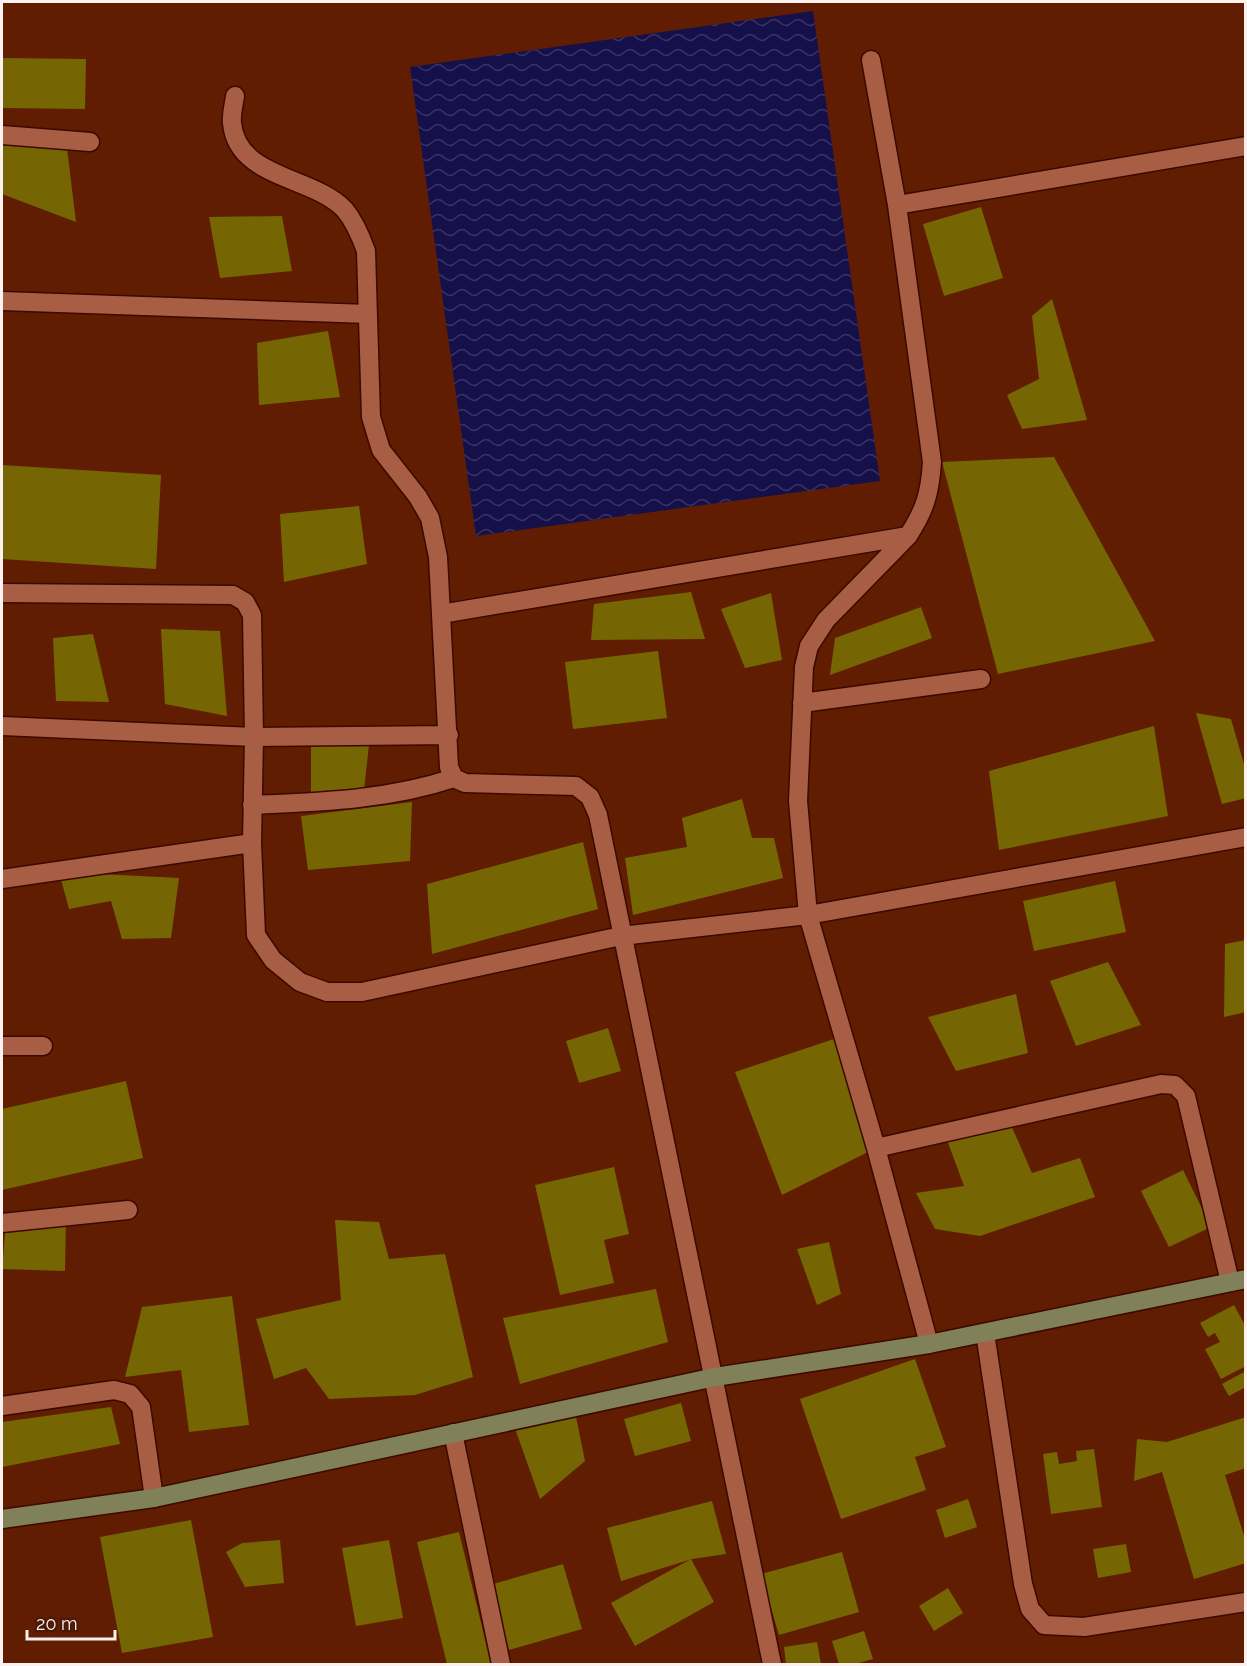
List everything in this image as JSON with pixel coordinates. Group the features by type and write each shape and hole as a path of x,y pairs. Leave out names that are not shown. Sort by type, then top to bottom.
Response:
{"street":[{"path":"870,60 897,205 932,462 930,492 918,521 908,536 826,620 809,646 804,667 798,801 807,915 876,1148 929,1344"},
{"path":"235,96 231,122 236,142 252,160 319,193 344,209 358,230 366,251 371,417 381,450 418,497 430,518 438,556 449,767 454,778 465,783 576,786 590,797 598,815 621,936 715,1377 772,1665"},
{"path":"2,135 90,142"},
{"path":"897,205 1245,146"},
{"path":"2,301 368,314"},
{"path":"441,614 908,536"},
{"path":"2,593 233,595 245,602 252,615 254,737 252,843 256,935 273,960 300,982 327,992 362,992 621,936 807,915 1245,837"},
{"path":"802,703 981,679"},
{"path":"2,726 254,737 449,735"},
{"path":"252,805 383,797 422,789 454,778"},
{"path":"2,879 252,843"},
{"path":"2,1046 43,1046"},
{"path":"2,1519 154,1498 715,1377 929,1344 1238,1280 1186,1096 1174,1085 1161,1084 876,1148"},
{"path":"2,1222 128,1210"},
{"path":"985,1333 1023,1584 1030,1609 1044,1624 1084,1627 1245,1602"},
{"path":"2,1406 114,1390 130,1394 141,1407 154,1498"},
{"path":"453,1434 501,1665"}],"water":[{"path":"813,11 880,481 476,536 410,67"}],"building":[{"path":"2,58 86,59 85,109 2,108"},
{"path":"2,135 66,140 76,222 2,194"},
{"path":"981,207 1003,278 944,296 923,224"},
{"path":"282,216 292,271 220,278 209,217"},
{"path":"1052,299 1087,420 1022,429 1007,395 1039,379 1032,316"},
{"path":"328,331 340,397 259,405 257,343"},
{"path":"1054,457 1155,641 998,674 942,462"},
{"path":"2,465 161,475 156,569 2,559"},
{"path":"359,506 367,564 284,582 280,514"},
{"path":"691,592 705,639 591,640 594,604"},
{"path":"771,593 782,660 745,668 721,609"},
{"path":"921,607 932,638 830,675 835,638"},
{"path":"161,629 220,631 227,716 165,704"},
{"path":"93,634 109,702 56,701 53,638"},
{"path":"658,651 667,718 573,729 565,662"},
{"path":"1196,713 1231,719 1246,771 1246,798 1222,804"},
{"path":"1154,726 1168,816 999,850 989,771"},
{"path":"370,736 363,799 311,802 311,737"},
{"path":"742,799 752,838 774,838 783,878 633,915 625,858 687,847 682,818"},
{"path":"412,802 410,861 308,870 301,816"},
{"path":"583,842 598,909 432,954 427,884"},
{"path":"59,872 179,878 171,938 122,939 111,901 69,909"},
{"path":"1115,881 1126,932 1034,951 1023,901"},
{"path":"1246,940 1246,1012 1224,1017 1225,944"},
{"path":"1108,962 1141,1025 1076,1046 1050,981"},
{"path":"1016,994 1028,1053 956,1071 928,1017"},
{"path":"608,1028 621,1071 579,1083 566,1041"},
{"path":"843,1036 876,1148 782,1195 735,1072"},
{"path":"126,1081 143,1158 2,1190 2,1109"},
{"path":"1008,1118 1032,1173 1080,1158 1095,1197 980,1236 935,1229 916,1193 964,1186 944,1132"},
{"path":"614,1167 629,1234 604,1240 614,1283 560,1295 535,1185"},
{"path":"1183,1170 1211,1227 1169,1247 1141,1191"},
{"path":"66,1216 65,1271 2,1269 6,1222"},
{"path":"335,1220 379,1222 389,1259 445,1254 473,1377 415,1395 329,1399 306,1368 274,1379 256,1319 341,1300"},
{"path":"829,1242 841,1294 817,1305 797,1249"},
{"path":"656,1289 668,1342 520,1384 503,1318"},
{"path":"232,1296 249,1425 189,1432 181,1370 125,1377 142,1307"},
{"path":"1234,1305 1246,1327 1246,1366 1221,1379 1205,1349 1220,1342 1215,1333 1208,1337 1200,1323"},
{"path":"915,1359 946,1447 915,1457 926,1490 841,1519 800,1399"},
{"path":"1244,1372 1246,1387 1229,1396 1222,1384"},
{"path":"681,1403 691,1441 635,1456 624,1419"},
{"path":"111,1407 120,1444 2,1467 2,1422"},
{"path":"574,1407 585,1461 540,1499 512,1420"},
{"path":"1246,1417 1246,1468 1225,1475 1246,1542 1246,1563 1194,1579 1162,1472 1134,1481 1137,1439 1167,1442"},
{"path":"1094,1449 1102,1507 1051,1514 1043,1454 1057,1452 1059,1464 1077,1461 1076,1451"},
{"path":"968,1499 977,1527 945,1538 936,1510"},
{"path":"712,1501 726,1554 692,1559 621,1581 607,1528"},
{"path":"191,1520 213,1637 122,1653 100,1537"},
{"path":"459,1532 491,1664 447,1664 417,1542"},
{"path":"280,1540 284,1583 245,1587 226,1552 242,1543"},
{"path":"389,1540 403,1618 356,1626 342,1548"},
{"path":"1126,1544 1131,1572 1098,1578 1093,1549"},
{"path":"842,1552 859,1612 779,1635 761,1574"},
{"path":"691,1559 714,1602 635,1646 611,1603"},
{"path":"563,1564 582,1629 509,1650 490,1585"},
{"path":"948,1588 963,1613 934,1631 919,1606"},
{"path":"864,1631 873,1659 855,1664 839,1664 832,1641"},
{"path":"817,1642 821,1664 786,1664 784,1647"}]}
